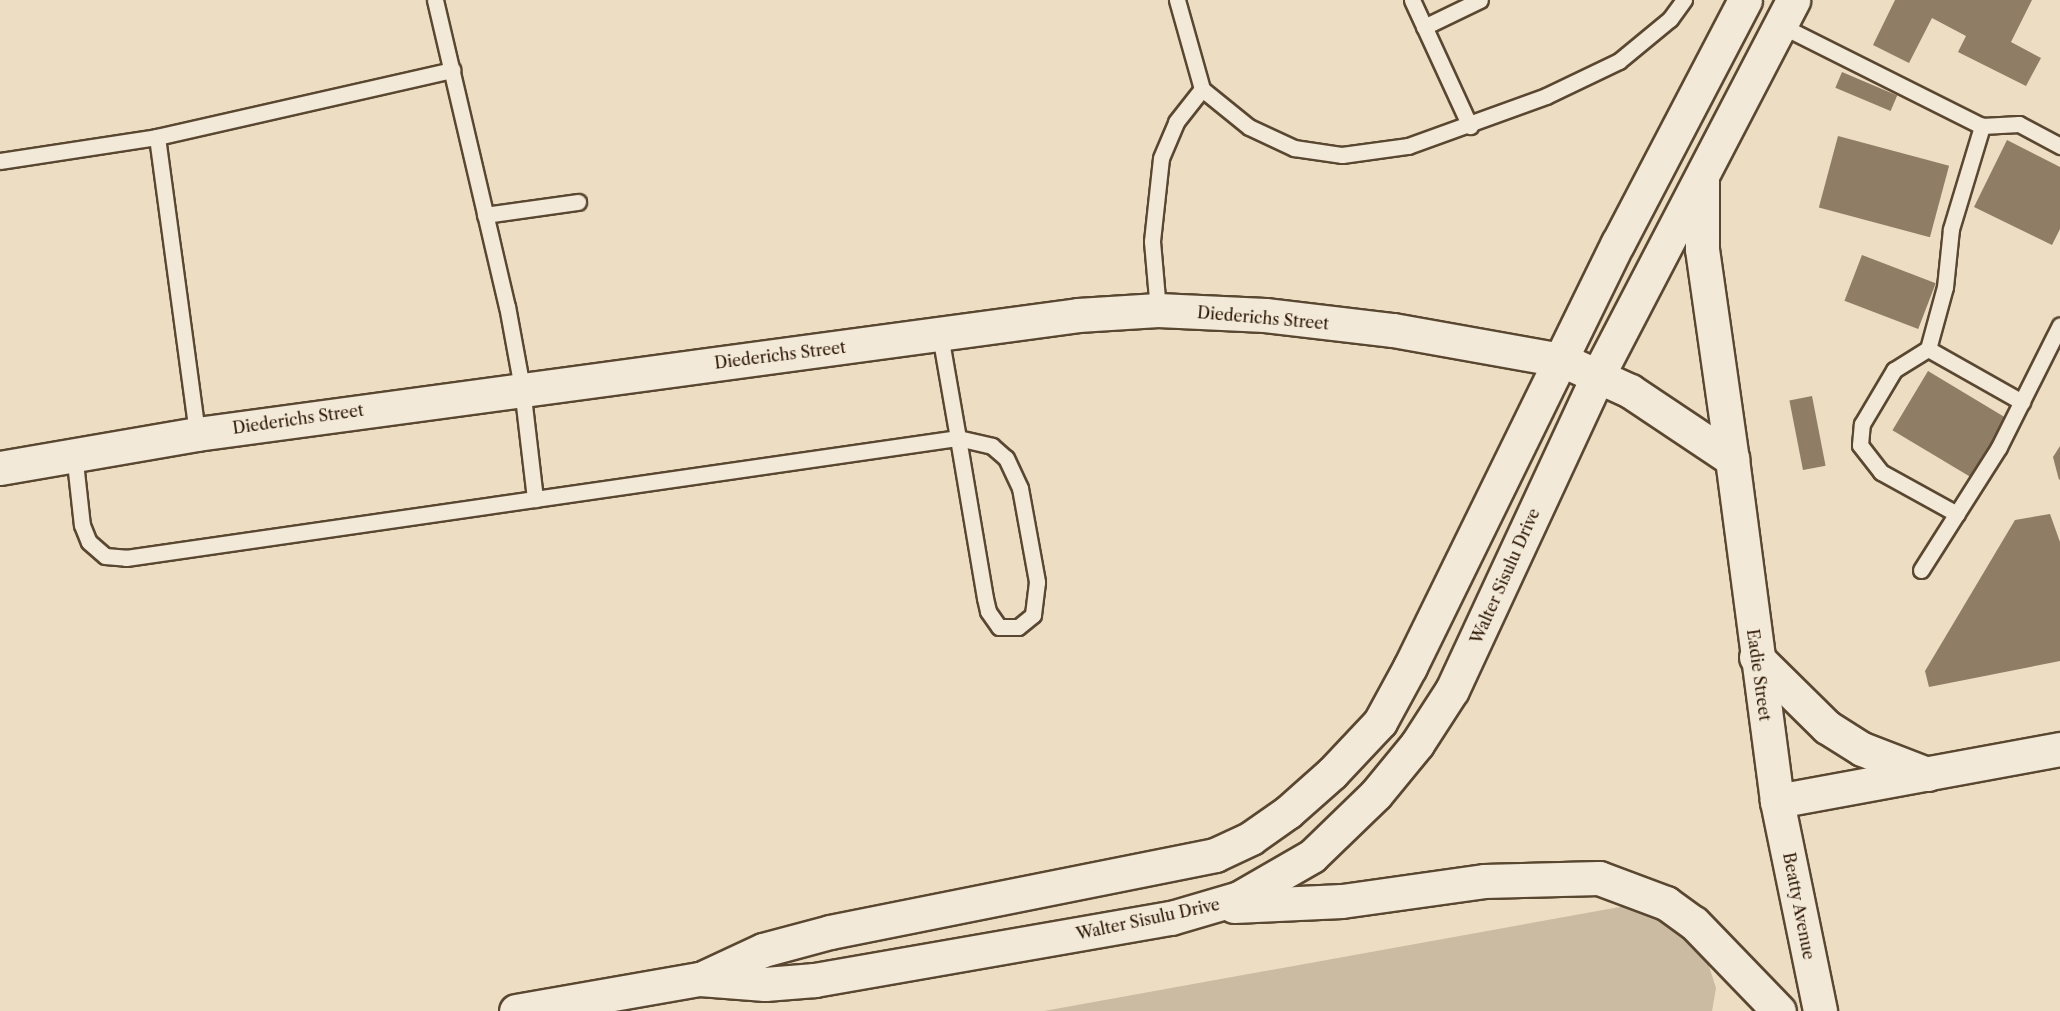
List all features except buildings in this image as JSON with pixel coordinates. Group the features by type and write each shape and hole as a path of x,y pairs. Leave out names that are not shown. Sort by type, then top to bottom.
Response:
{"main road":[{"name":"Walter Sisulu Drive","path":"516,1011 700,979 763,951 830,932 1215,855 1251,838 1288,812 1380,722 1562,360 1618,243 1745,0"},
{"name":"Walter Sisulu Drive","path":"700,979 765,984 815,980 1214,907 1269,883 1312,856 1376,794 1417,744 1452,690 1597,377 1787,13"},
{"name":"Eadie Street","path":"1702,176 1702,249 1777,801"},
{"name":"Diederichs Street","path":"0,468 74,453 196,434 522,388 940,335 1078,315 1158,310 1265,315 1393,330 1562,360"},
{"path":"1562,360 1640,397 1732,459"},
{"path":"1756,657 1827,728 1862,748 1927,774"},
{"path":"1777,801 2060,749"},
{"name":"Beatty Avenue","path":"1777,801 1820,1011"},
{"path":"1214,907 1342,902 1484,880 1599,878 1658,899 1694,923 1779,1011"}],"lane":[{"path":"435,0 522,388 535,499"},
{"path":"1177,0 1202,89 1249,127 1294,148 1342,155 1408,146 1470,126 1619,62 1670,20 1684,0"},
{"path":"1412,0 1470,126"},
{"path":"1424,27 1480,0"},
{"path":"1787,13 1982,126 2019,124 2060,146"},
{"path":"0,161 157,136 452,70"},
{"path":"1158,310 1152,241 1161,158 1176,122 1202,89"},
{"path":"1957,514 1881,472 1860,445 1862,424 1894,370 1928,349 1945,287 1951,229 1982,126"},
{"path":"157,136 196,434"},
{"path":"485,215 578,202"},
{"path":"1921,570 1957,514 2022,402 2060,325"},
{"path":"74,453 82,525 89,542 105,556 126,558 958,438 992,446 1006,458 1020,488 1037,582 1033,615 1018,627 999,627 988,611 958,438 940,335"},
{"path":"1928,349 2022,402"}],"shaded area":[{"path":"1642,903 1701,941 1716,988 1712,1011 1044,1011"}]}
